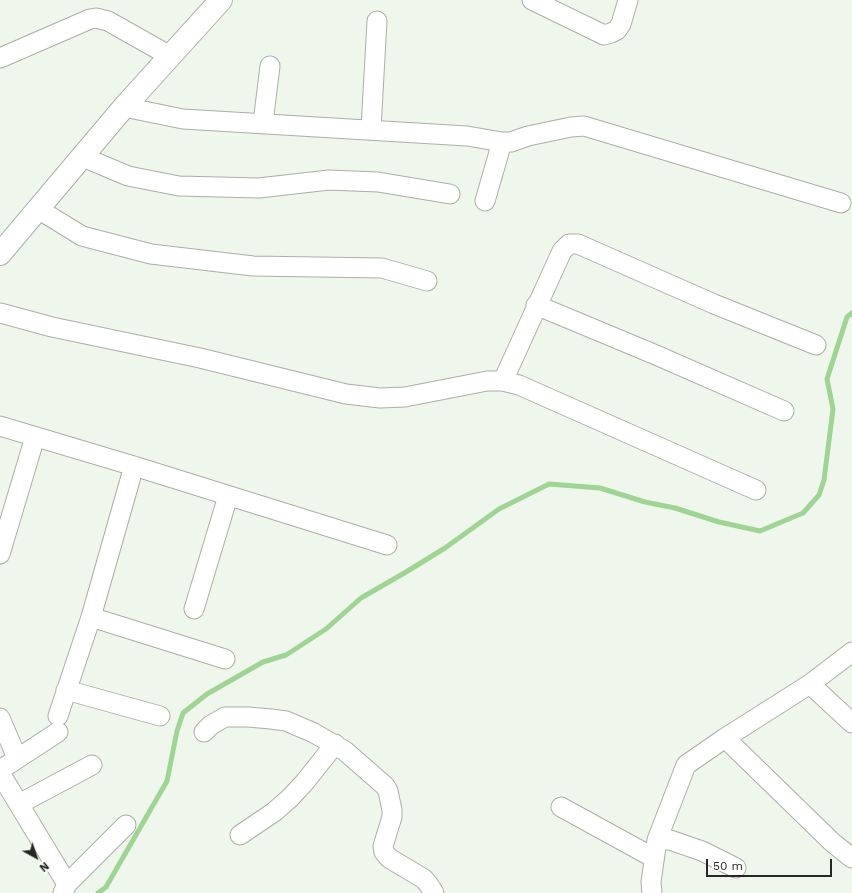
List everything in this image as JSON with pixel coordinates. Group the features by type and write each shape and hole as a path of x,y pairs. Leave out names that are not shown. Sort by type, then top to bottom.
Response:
{"street":[{"path":"0,254 124,107 221,0"},
{"path":"532,0 604,35 617,30 621,24 628,0"},
{"path":"0,58 90,18 108,21 170,56"},
{"path":"371,129 377,21"},
{"path":"263,124 270,66"},
{"path":"124,107 182,119 371,129 467,136 502,142 511,142 528,136 571,127 584,126 841,203"},
{"path":"485,201 502,142"},
{"path":"83,157 128,176 179,186 259,188 328,180 378,182 450,194"},
{"path":"38,210 82,236 151,254 253,266 382,268 427,281"},
{"path":"503,380 562,251 569,244 578,244 714,304 816,345"},
{"path":"536,305 784,411"},
{"path":"0,313 52,326 200,358 346,394 380,398 405,397 487,381 503,380 519,384 756,490"},
{"path":"0,426 387,545"},
{"path":"0,554 36,437"},
{"path":"126,825 65,888 0,771 58,724 66,690 91,617 134,466"},
{"path":"194,609 228,496"},
{"path":"91,617 225,659"},
{"path":"652,893 651,882 655,849 686,765 810,684 852,652"},
{"path":"810,684 852,723"},
{"path":"66,690 160,716"},
{"path":"204,732 211,725 225,718 248,717 286,721 314,732 346,751 385,786 388,791 392,817 383,846 384,852 389,858 424,879 430,885 434,893"},
{"path":"0,718 17,758"},
{"path":"726,738 833,843 852,858"},
{"path":"240,835 274,812 290,798 335,744"},
{"path":"19,804 92,765"},
{"path":"561,807 655,849"},
{"path":"655,849 670,840 702,851 736,868"}],"waterway":[{"path":"98,893 106,887 167,781 177,731 183,713 207,694 263,662 286,655 326,629 361,598 445,548 499,509 549,484 600,488 645,502 675,508 719,522 760,531 803,513 819,495 824,480 833,409 827,379 847,317 852,313"}]}
